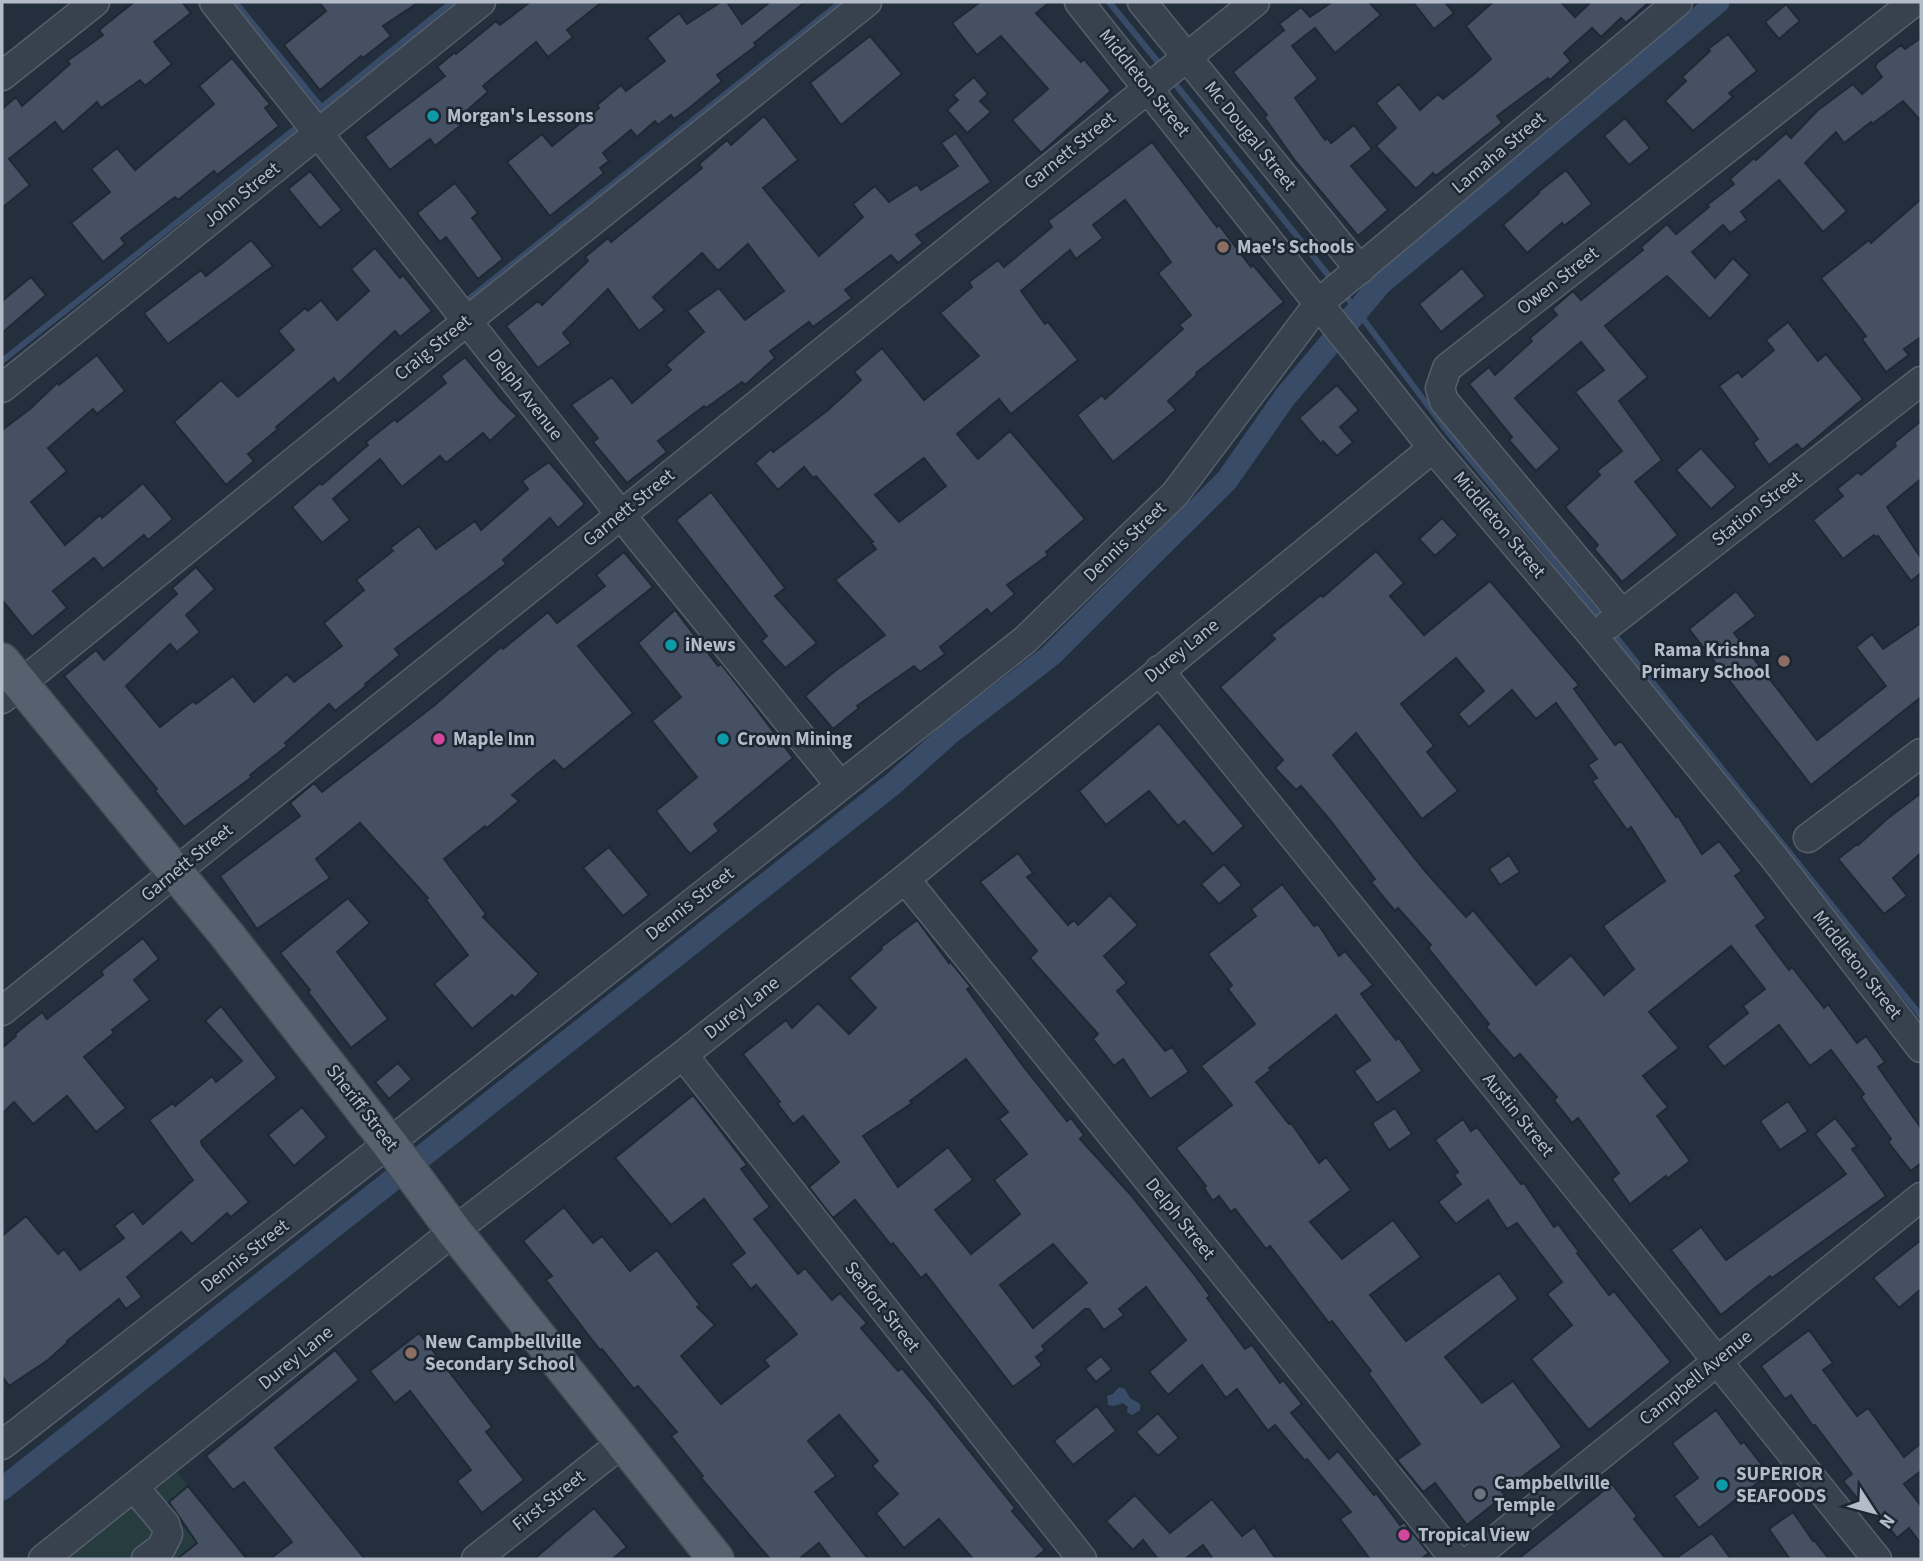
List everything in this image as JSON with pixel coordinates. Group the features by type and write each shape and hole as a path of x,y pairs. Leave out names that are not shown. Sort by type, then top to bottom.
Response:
{"main road":[{"name":"Sheriff Street","path":"8,682 228,935 454,1231 716,1559"}],"street":[{"path":"2,76 95,2"},
{"name":"Delph Avenue","path":"214,2 621,515 840,785"},
{"name":"John Street","path":"2,388 312,124 481,2"},
{"name":"Craig Street","path":"8,682 867,2"},
{"name":"Middleton Street","path":"1079,2 1326,307 1354,348 1433,448 1594,636 1776,860 1921,1048"},
{"name":"Mc Dougal Street","path":"1142,2 1357,273"},
{"name":"Garnett Street","path":"2,1011 1255,2"},
{"name":"Lamaha Street","path":"1326,307 1357,273 1678,2"},
{"name":"Owen Street","path":"1622,614 1444,401 1440,388 1447,369 1914,2"},
{"name":"Dennis Street","path":"2,1445 1025,640 1175,494 1326,307"},
{"name":"Station Street","path":"1594,636 1921,382"},
{"name":"Durey Lane","path":"43,1559 454,1231 683,1055 905,878 1433,448"},
{"name":"Austin Street","path":"1159,670 1877,1559"},
{"path":"1808,838 1921,753"},
{"name":"Delph Street","path":"905,878 1455,1559"},
{"name":"Seafort Street","path":"683,1055 1082,1559"},
{"name":"Campbell Avenue","path":"1472,1559 1921,1198"},
{"name":"First Street","path":"476,1559 622,1443"},
{"path":"134,1487 165,1524 168,1534 161,1548 146,1559"}],"green space":[{"path":"171,1465 188,1486 166,1505 210,1559 52,1559"}],"water":[{"path":"1119,1387 1125,1389 1130,1398 1140,1404 1140,1410 1132,1415 1127,1412 1128,1407 1123,1403 1108,1405 1107,1396"}],"building":[{"path":"134,2 182,2 191,13 154,42 172,64 145,86 140,80 101,108 97,102 63,132 55,122 9,159 30,185 2,208 2,109 16,97 22,106 70,64 67,61 103,35 99,30"},
{"path":"319,2 419,2 383,26 391,36 363,58 361,56 320,90 284,45 326,11"},
{"path":"530,2 602,2 567,30 573,37 548,57 536,42 483,86 488,92 456,120 461,125 435,146 430,139 390,170 365,137 445,76 437,67 455,52 456,54 496,21 500,25"},
{"path":"721,2 727,2 742,24 770,2 805,2 754,43 756,46 717,75 722,81 688,109 674,119 671,115 658,125 655,121 637,137 631,130 603,153 609,161 600,168 604,173 550,216 507,162 542,134 552,146 599,108 597,105 621,85 626,91 665,61 647,38 679,13 687,24"},
{"path":"980,2 1050,2 1036,13 1081,62 1084,59 1111,91 1041,153 1012,120 1048,89 1001,36 977,55 952,23"},
{"path":"1332,2 1369,2 1381,15 1335,53 1315,28 1292,46 1318,79 1295,98 1325,140 1327,138 1331,143 1354,125 1372,149 1351,166 1388,210 1358,236 1296,162 1264,117 1267,115 1233,72 1284,30 1279,24 1301,7 1310,17"},
{"path":"1413,2 1445,2 1454,13 1434,29"},
{"path":"1493,2 1561,2 1575,17 1591,2 1649,2 1626,23 1621,18 1601,37 1592,28 1564,53 1571,61 1550,80 1548,78 1497,116 1502,123 1436,176 1433,173 1416,189 1376,146 1396,128 1376,103 1399,84 1420,110 1438,94 1443,99 1473,75 1491,59 1466,26"},
{"path":"1786,4 1800,21 1779,39 1765,22"},
{"path":"1728,34 1757,71 1729,93 1733,97 1693,131 1665,101 1686,81 1682,77 1710,51 1708,49"},
{"path":"870,36 902,74 841,125 810,83"},
{"path":"1921,38 1921,121 1903,101 1844,143 1836,132 1805,163 1847,211 1823,232 1779,180 1741,212 1747,220 1730,233 1723,225 1692,252 1715,278 1733,258 1750,275 1710,319 1667,276 1605,326 1648,377 1619,401 1662,460 1635,482 1678,535 1622,582 1594,549 1598,545 1565,507 1600,475 1597,471 1622,451 1575,392 1604,370 1581,342 1515,398 1560,449 1536,471 1509,440 1512,437 1469,384 1489,367 1495,375 1532,341 1530,338 1557,315 1552,309 1573,291 1581,300 1643,250 1641,247 1667,224 1676,234 1734,184 1730,179 1754,158 1756,160 1786,133 1791,138 1818,110 1853,84 1862,94 1882,77 1875,67 1877,63 1901,45 1905,49"},
{"path":"232,58 270,104 265,108 279,126 217,175 214,171 178,200 175,197 121,238 125,244 103,262 71,223 110,192 91,169 117,148 135,170 214,104 199,86"},
{"path":"974,77 988,94 980,101 991,112 967,133 947,110 958,100 953,95"},
{"path":"764,116 798,160 763,188 819,256 863,217 853,204 875,186 889,202 917,184 921,190 958,166 941,143 956,133 991,182 916,235 923,243 898,263 891,255 845,290 852,298 813,327 809,322 770,351 775,358 745,385 742,382 706,408 704,406 658,441 667,452 627,483 593,442 598,438 571,405 612,377 632,403 671,370 666,365 704,332 687,311 719,288 745,320 784,291 748,244 718,271 702,253 653,297 665,310 639,331 608,289 563,333 571,343 538,368 506,326 538,301 542,305 588,261 585,257 608,238 611,242 702,168 699,164 727,140 731,145"},
{"path":"1625,118 1650,148 1629,165 1604,136"},
{"path":"1152,142 1217,227 1219,225 1251,267 1253,265 1284,302 1196,373 1197,375 1168,401 1176,410 1113,462 1077,415 1102,395 1105,399 1183,329 1179,325 1191,315 1158,273 1171,262 1125,200 1093,225 1103,238 1076,259 1070,250 1021,291 1045,324 1048,322 1078,360 1011,414 999,399 957,434 978,459 1010,431 1085,519 1046,552 1048,555 1007,585 1015,594 991,614 987,609 940,647 945,654 920,672 914,666 857,706 859,708 833,729 805,696 885,635 835,580 876,549 871,543 873,542 816,476 813,478 804,467 778,490 755,463 828,410 861,380 854,372 882,348 924,400 979,356 940,313 972,287 969,282 998,260 1004,267 1052,227 1048,221","holes":["924,458 946,486 899,522 875,495"]},
{"path":"1566,170 1592,204 1564,226 1562,223 1527,253 1503,225"},
{"path":"310,171 342,210 320,228 288,189"},
{"path":"455,183 478,213 472,218 503,259 478,279 446,237 440,242 417,213"},
{"path":"1921,199 1921,337 1904,349 1909,355 1886,372 1862,339 1866,336 1821,278 1869,240 1871,243"},
{"path":"251,240 273,266 168,344 144,313 201,270 206,276"},
{"path":"375,248 400,278 403,275 432,311 400,337 395,331 338,384 334,378 248,454 254,461 226,485 174,422 221,380 238,397 294,350 278,331 305,308 308,311 321,300 337,320 369,291 351,269"},
{"path":"1462,268 1485,296 1441,332 1419,304"},
{"path":"31,277 46,295 2,333 2,301"},
{"path":"1788,322 1818,361 1826,354 1863,399 1802,450 1797,444 1769,465 1753,443 1758,439 1719,386 1738,372 1742,377 1774,350 1766,340"},
{"path":"97,355 125,391 97,414 93,409 48,448 67,471 31,502 65,545 143,483 173,519 148,540 144,535 103,569 94,558 53,591 67,608 32,637 2,600 2,430 30,409 57,383 59,385"},
{"path":"465,357 517,416 490,441 483,433 446,463 440,456 402,487 380,459 333,499 350,520 322,543 292,507 368,445 366,442 395,419 397,422 446,383 441,376"},
{"path":"1337,385 1359,410 1340,427 1353,442 1337,456 1323,441 1321,444 1299,418"},
{"path":"1921,421 1921,479 1887,507 1921,558 1921,573 1911,581 1878,536 1874,535 1843,559 1813,520 1843,496 1837,489 1858,472 1861,475"},
{"path":"1701,448 1736,487 1711,509 1676,470"},
{"path":"549,462 585,504 558,528 550,518 503,560 506,564 395,649 400,655 365,684 366,686 335,711 329,704 285,743 287,746 250,775 252,777 184,827 155,791 157,789 64,676 96,650 104,660 177,594 172,588 196,567 215,589 186,615 200,632 177,652 170,644 126,686 160,727 193,701 196,704 233,676 254,702 287,674 294,682 342,646 324,623 364,590 356,580 393,551 390,548 419,526 436,549 475,521 481,530 528,489 522,481"},
{"path":"711,492 785,588 775,596 817,643 785,668 761,641 767,636 676,520"},
{"path":"1442,518 1458,535 1435,556 1419,539"},
{"path":"1376,551 1404,583 1390,596 1424,635 1490,581 1579,685 1574,689 1615,745 1621,741 1676,817 1678,816 1702,854 1719,841 1742,871 1735,876 1766,918 1756,926 1789,970 1792,967 1824,1008 1828,1004 1857,1043 1866,1036 1885,1062 1878,1067 1921,1128 1921,1163 1911,1171 1888,1142 1891,1139 1861,1097 1864,1094 1831,1050 1810,1066 1779,1025 1724,1067 1707,1046 1748,1013 1743,1006 1765,989 1731,946 1649,1012 1679,1048 1643,1076 1668,1107 1657,1116 1690,1161 1630,1204 1612,1179 1619,1173 1578,1118 1572,1123 1554,1100 1557,1097 1520,1054 1514,1059 1486,1027 1489,1024 1428,948 1431,945 1398,908 1395,911 1371,882 1375,879 1301,786 1296,790 1275,768 1283,760 1220,687 1275,639 1271,635 1321,595 1323,597","holes":["1456,658 1484,691 1458,714 1469,727 1512,690 1536,719 1556,703 1597,759 1588,765 1597,778 1592,781 1627,830 1631,827 1665,881 1603,926 1634,969 1604,995 1571,955 1536,985 1473,910 1466,917 1425,871 1333,755 1356,733 1422,819 1458,791 1427,752 1434,746 1401,704"]},
{"path":"624,552 653,587 578,646 633,713 564,770 554,760 512,795 519,801 444,859 486,914 483,917 539,974 515,998 512,995 472,1029 434,984 468,955 426,900 428,898 360,823 316,859 330,878 257,929 220,876 300,816 290,803 314,783 322,792 436,704 501,647 503,649 548,612 557,623 605,586 596,575"},
{"path":"1736,591 1756,616 1734,633 1817,740 1886,686 1856,647 1872,634 1883,649 1921,623 1921,697 1811,785 1689,629"},
{"name":"Crown Mining","path":"675,610 718,666 721,664 793,758 714,824 719,831 690,854 656,811 697,777 652,721 681,697 638,643"},
{"path":"1159,723 1244,826 1213,854 1184,821 1178,826 1149,791 1106,825 1079,791"},
{"path":"1921,793 1921,853 1893,878 1907,896 1884,914 1838,859"},
{"path":"609,847 649,895 623,916 583,868"},
{"path":"1018,853 1033,873 1027,877 1068,925 1074,920 1078,925 1110,895 1138,925 1104,956 1127,983 1117,991 1165,1051 1172,1047 1189,1072 1150,1099 1123,1059 1114,1066 1093,1039 1098,1034 1030,958 1037,951 980,882"},
{"path":"1509,855 1520,872 1500,885 1489,869"},
{"path":"1224,864 1242,885 1219,904 1201,884"},
{"path":"1282,884 1314,926 1318,924 1339,956 1345,951 1373,985 1361,994 1396,1040 1399,1038 1422,1071 1377,1103 1354,1071 1370,1060 1336,1015 1269,1068 1271,1070 1256,1082 1289,1124 1291,1123 1319,1163 1326,1157 1351,1190 1310,1222 1342,1259 1393,1220 1421,1257 1370,1295 1406,1341 1499,1273 1518,1299 1445,1357 1482,1403 1513,1381 1562,1447 1502,1492 1505,1495 1467,1525 1435,1483 1423,1492 1397,1460 1420,1444 1368,1373 1371,1371 1332,1321 1329,1323 1270,1246 1266,1249 1235,1209 1231,1212 1219,1196 1213,1201 1204,1188 1206,1186 1176,1148 1232,1105 1201,1066 1255,1024 1228,989 1232,985 1208,954 1256,916 1251,909"},
{"path":"348,898 370,923 337,952 388,1019 351,1048 280,953"},
{"path":"917,920 971,987 967,989 1023,1066 1067,1121 1071,1118 1084,1135 1080,1139 1130,1194 1193,1273 1210,1296 1207,1298 1245,1349 1252,1345 1280,1383 1283,1380 1302,1404 1291,1413 1329,1459 1338,1451 1374,1495 1376,1493 1400,1525 1404,1522 1429,1553 1421,1559 1370,1559 1340,1519 1351,1512 1307,1459 1305,1461 1275,1425 1268,1431 1237,1389 1226,1398 1202,1365 1168,1395 1149,1372 1186,1340 1146,1287 1119,1309 1124,1315 1104,1330 1089,1309 1085,1309 1042,1346 1045,1350 1036,1357 1042,1365 1013,1387 926,1274 921,1278 855,1200 833,1218 809,1187 839,1162 803,1116 793,1124 777,1103 780,1102 743,1054 786,1020 792,1028 818,1003 849,1034 876,1008 849,978 882,949 881,947","holes":["966,1059 1008,1112 999,1119 1027,1154 994,1180 1020,1214 971,1254 935,1210 973,1180 948,1147 898,1187 863,1136 912,1103 910,1101","1053,1244 1087,1283 1033,1328 1000,1285"]},
{"path":"143,938 159,959 134,980 150,1000 112,1030 114,1033 84,1057 126,1108 96,1132 67,1096 33,1124 14,1102 2,1114 2,1048 42,1012 47,1019 103,975 101,971"},
{"path":"221,1006 277,1078 201,1141 249,1202 231,1217 227,1213 192,1244 181,1232 127,1277 142,1297 126,1309 119,1299 48,1360 9,1386 2,1376 2,1236 26,1216 58,1254 64,1249 80,1270 124,1238 114,1226 133,1211 143,1224 193,1180 149,1120 173,1103 175,1106 212,1076 216,1082 242,1061 205,1021"},
{"path":"398,1063 412,1079 389,1099 375,1082"},
{"path":"693,1095 747,1165 741,1169 770,1207 754,1219 798,1274 805,1268 832,1300 840,1293 867,1323 861,1328 898,1371 902,1368 928,1399 1015,1508 1012,1511 1045,1550 1034,1559 973,1559 939,1519 904,1548 876,1513 898,1494 872,1466 878,1461 839,1415 808,1441 836,1476 815,1492 868,1559 831,1559 819,1543 799,1559 770,1559 701,1478 703,1476 671,1436 677,1432 638,1386 634,1389 602,1349 600,1350 546,1280 552,1276 523,1241 564,1207 593,1243 602,1236 630,1271 657,1250 700,1305 697,1307 715,1325 681,1356 721,1404 769,1366 764,1360 797,1334 756,1285 751,1289 731,1264 745,1253 704,1199 671,1225 615,1158"},
{"path":"1788,1101 1808,1131 1780,1150 1760,1121"},
{"path":"302,1107 327,1137 294,1166 268,1135"},
{"path":"1395,1108 1412,1134 1389,1150 1372,1123"},
{"path":"1835,1118 1857,1146 1852,1149 1886,1196 1772,1278 1770,1276 1721,1315 1671,1250 1701,1227 1726,1260 1846,1174 1815,1134"},
{"path":"1463,1119 1471,1131 1477,1127 1521,1184 1524,1183 1554,1227 1558,1224 1609,1295 1614,1291 1671,1362 1589,1430 1531,1359 1572,1325 1547,1294 1562,1282 1517,1223 1507,1229 1488,1200 1456,1224 1438,1202 1461,1184 1454,1175 1458,1172 1435,1140"},
{"path":"1921,1240 1921,1289 1899,1308 1873,1278"},
{"path":"1809,1330 1833,1363 1823,1370 1857,1416 1868,1408 1904,1457 1921,1443 1921,1471 1904,1484 1921,1506 1921,1544 1909,1528 1897,1538 1875,1509 1869,1513 1843,1481 1852,1474 1791,1395 1785,1399 1761,1366"},
{"path":"419,1333 492,1427 486,1432 524,1480 482,1513 457,1481 471,1470 410,1391 395,1403 370,1371"},
{"path":"335,1350 359,1380 275,1448 365,1559 270,1559 292,1542 244,1482 233,1490 206,1456"},
{"path":"1101,1356 1112,1369 1096,1382 1085,1369"},
{"path":"1097,1406 1116,1431 1073,1465 1054,1441"},
{"name":"SUPERIOR SEAFOODS","path":"1716,1410 1741,1444 1744,1442 1769,1474 1699,1528 1674,1496 1698,1478 1672,1443"},
{"path":"1158,1413 1179,1438 1158,1456 1136,1432"},
{"path":"1612,1484 1637,1516 1634,1519 1666,1559 1518,1559"},
{"path":"188,1486 247,1559 177,1559 197,1543 169,1502"},
{"path":"1135,1495 1170,1533 1212,1499 1242,1536 1254,1527 1276,1559 1213,1559 1203,1545 1185,1559 1158,1559 1143,1540 1133,1550 1106,1521"},
{"path":"594,1508 627,1547 612,1559 534,1559"},
{"path":"1793,1512 1829,1559 1788,1559 1769,1529"},
{"path":"1712,1533 1731,1559 1675,1559"}],"waterway":[{"path":"235,2 321,107"},
{"path":"312,115 452,2"},
{"path":"470,298 841,2"},
{"path":"1109,2 1163,68"},
{"path":"2,1489 894,783 950,733 1050,656 1227,480 1285,397 1380,284 1718,2"},
{"path":"1172,80 1333,281"},
{"path":"2,361 301,124"},
{"path":"1343,292 1447,431 1603,621"},
{"path":"1612,632 1921,1016"}],"place":[{"name":"Morgan's Lessons","path":"433,116"},
{"name":"Mae's Schools","path":"1223,247"},
{"name":"iNews","path":"671,645"},
{"name":"Rama Krishna Primary School","path":"1784,661"},
{"name":"Maple Inn","path":"439,739"},
{"name":"Crown Mining","path":"723,739"},
{"name":"New Campbellville Secondary School","path":"411,1353"},
{"name":"SUPERIOR SEAFOODS","path":"1722,1485"},
{"name":"Campbellville Temple","path":"1480,1494"},
{"name":"Tropical View","path":"1404,1535"}]}
